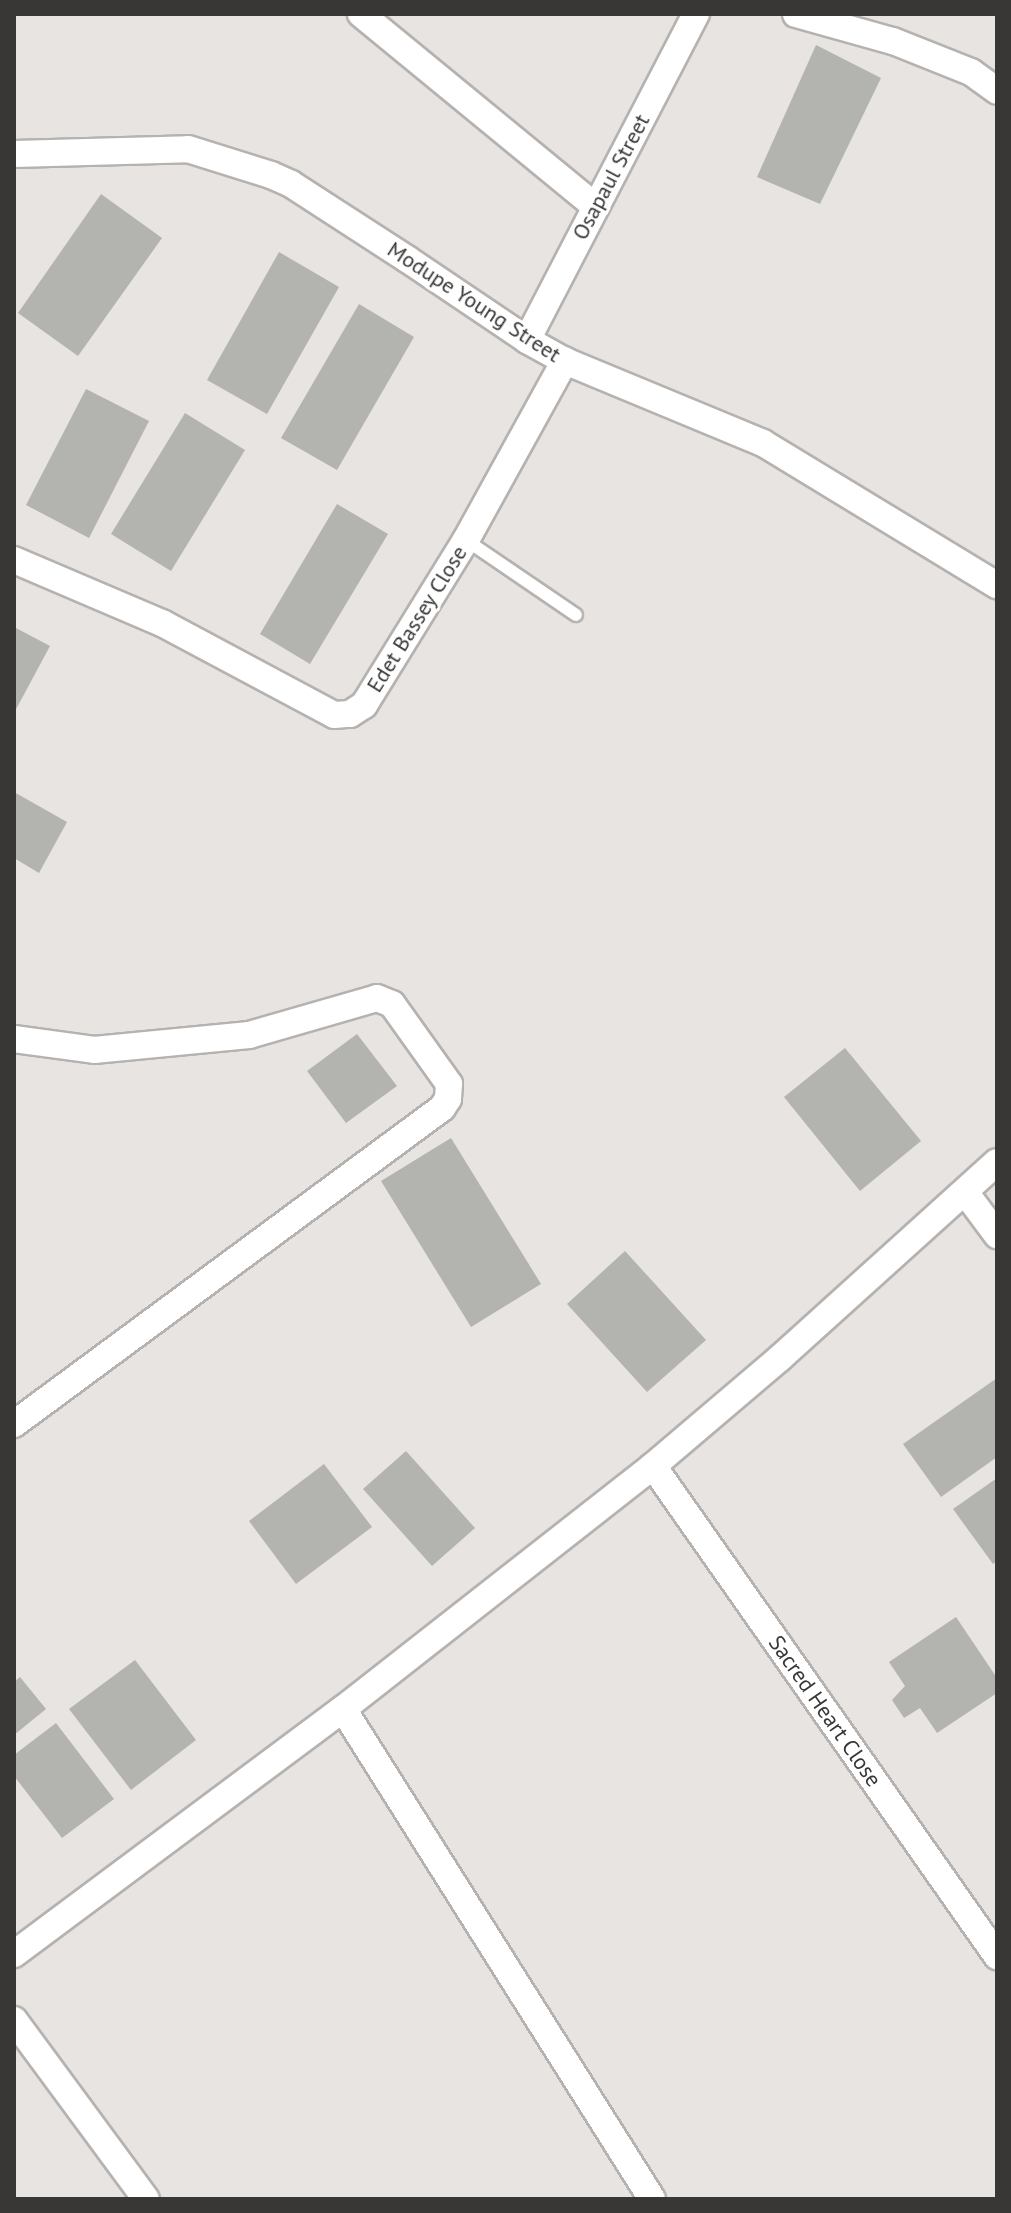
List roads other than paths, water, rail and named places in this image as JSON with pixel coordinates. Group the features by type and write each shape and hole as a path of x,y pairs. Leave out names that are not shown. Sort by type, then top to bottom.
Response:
{"street":[{"path":"361,14 595,206"},
{"name":"Osapaul Street","path":"527,340 696,14"},
{"path":"796,14 893,41 971,72 997,91"},
{"name":"Modupe Young Street","path":"14,154 188,149 234,161 291,184 527,340 565,361 763,443 997,585"},
{"name":"Edet Bassey Close","path":"14,560 162,623 341,715 364,705 466,540 565,361"},
{"path":"14,1039 94,1050 249,1035 377,998 392,1004 449,1084 448,1099 442,1108 14,1424"},
{"path":"14,1954 343,1709 653,1466 997,1162"},
{"path":"965,1192 997,1235"},
{"name":"Sacred Heart Close","path":"653,1466 997,1956"},
{"path":"343,1709 652,2199"},
{"path":"14,2020 146,2199"}],"lane":[{"path":"466,540 576,615"}]}
